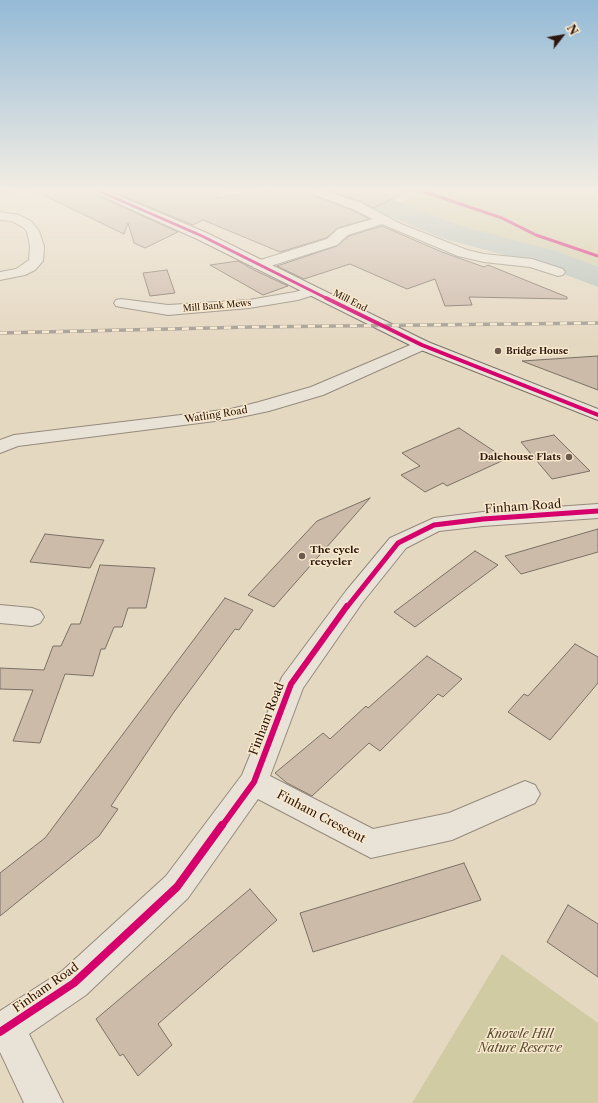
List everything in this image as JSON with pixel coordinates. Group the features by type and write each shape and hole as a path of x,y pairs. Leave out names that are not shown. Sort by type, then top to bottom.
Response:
{"street":[{"path":"0,276 20,272 30,268 36,261 36,242"},
{"name":"Mill End","path":"213,242 422,345 598,415"},
{"path":"259,265 330,242"},
{"path":"437,242 470,255 526,262 558,272"},
{"name":"Mill Bank Mews","path":"122,303 168,310 249,304 298,296 312,291"},
{"name":"Watling Road","path":"0,447 14,441 231,414 263,407 316,391 422,345"},
{"name":"Finham Road","path":"44,1103 4,1029 74,983 177,887 254,782 291,684 354,597 398,543 434,525 483,519 598,511"},
{"path":"0,614 32,617"},
{"name":"Finham Crescent","path":"254,782 371,844 452,826 525,794"}],"green space":[{"path":"508,242 598,242 598,274 546,253"},
{"name":"Knowle Hill Nature Reserve","path":"502,954 598,1023 598,1103 412,1103"}],"building":[{"path":"134,242 156,242 145,248"},
{"path":"257,242 311,242 280,252"},
{"path":"341,242 420,242 484,267 488,265 567,297 567,299 469,297 472,305 445,306 435,279 407,289 350,264 304,279 277,266 337,246"},
{"path":"238,261 288,286 263,295 210,265"},
{"path":"167,270 175,293 150,296 143,273"},
{"path":"598,356 598,390 522,361"},
{"path":"459,428 506,459 447,486 443,483 425,492 401,475 420,466 402,453"},
{"name":"Dalehouse Flats","path":"554,435 590,471 552,479 521,442"},
{"path":"370,498 274,607 248,595 317,521"},
{"path":"598,529 598,552 521,574 505,556"},
{"path":"45,534 104,540 90,568 30,562"},
{"path":"475,551 498,565 415,627 394,612"},
{"path":"100,565 155,568 146,608 128,608 122,627 114,627 105,649 101,649 93,676 65,674 40,743 13,741 33,690 0,689 0,668 44,670 53,646 61,646 71,624 80,624"},
{"path":"225,598 253,610 239,630 235,629 174,712 111,806 118,809 99,836 0,916 0,873 45,838"},
{"path":"575,644 598,657 598,683 550,740 508,712 524,694 528,696"},
{"path":"427,656 462,679 443,697 438,694 380,751 369,743 312,796 287,783 275,773 323,733 330,739 366,706 368,708"},
{"path":"464,863 481,900 313,952 300,913"},
{"path":"250,889 277,920 158,1024 172,1045 138,1076 123,1054 120,1056 96,1019"},
{"path":"568,905 598,924 598,977 547,942"}],"waterway":[{"path":"490,242 545,257 598,278"}],"railway":[{"path":"0,333 251,327 598,323"}],"cycle path":[{"path":"215,242 422,345 598,415"},
{"path":"558,242 598,256"},
{"path":"0,1032 74,983 177,887 254,782 291,684 354,597 398,543 434,525 483,519 598,511"}],"place":[{"name":"Bridge House","path":"498,351"},
{"name":"Dalehouse Flats","path":"569,457"},
{"name":"The cycle recycler","path":"302,556"}]}
